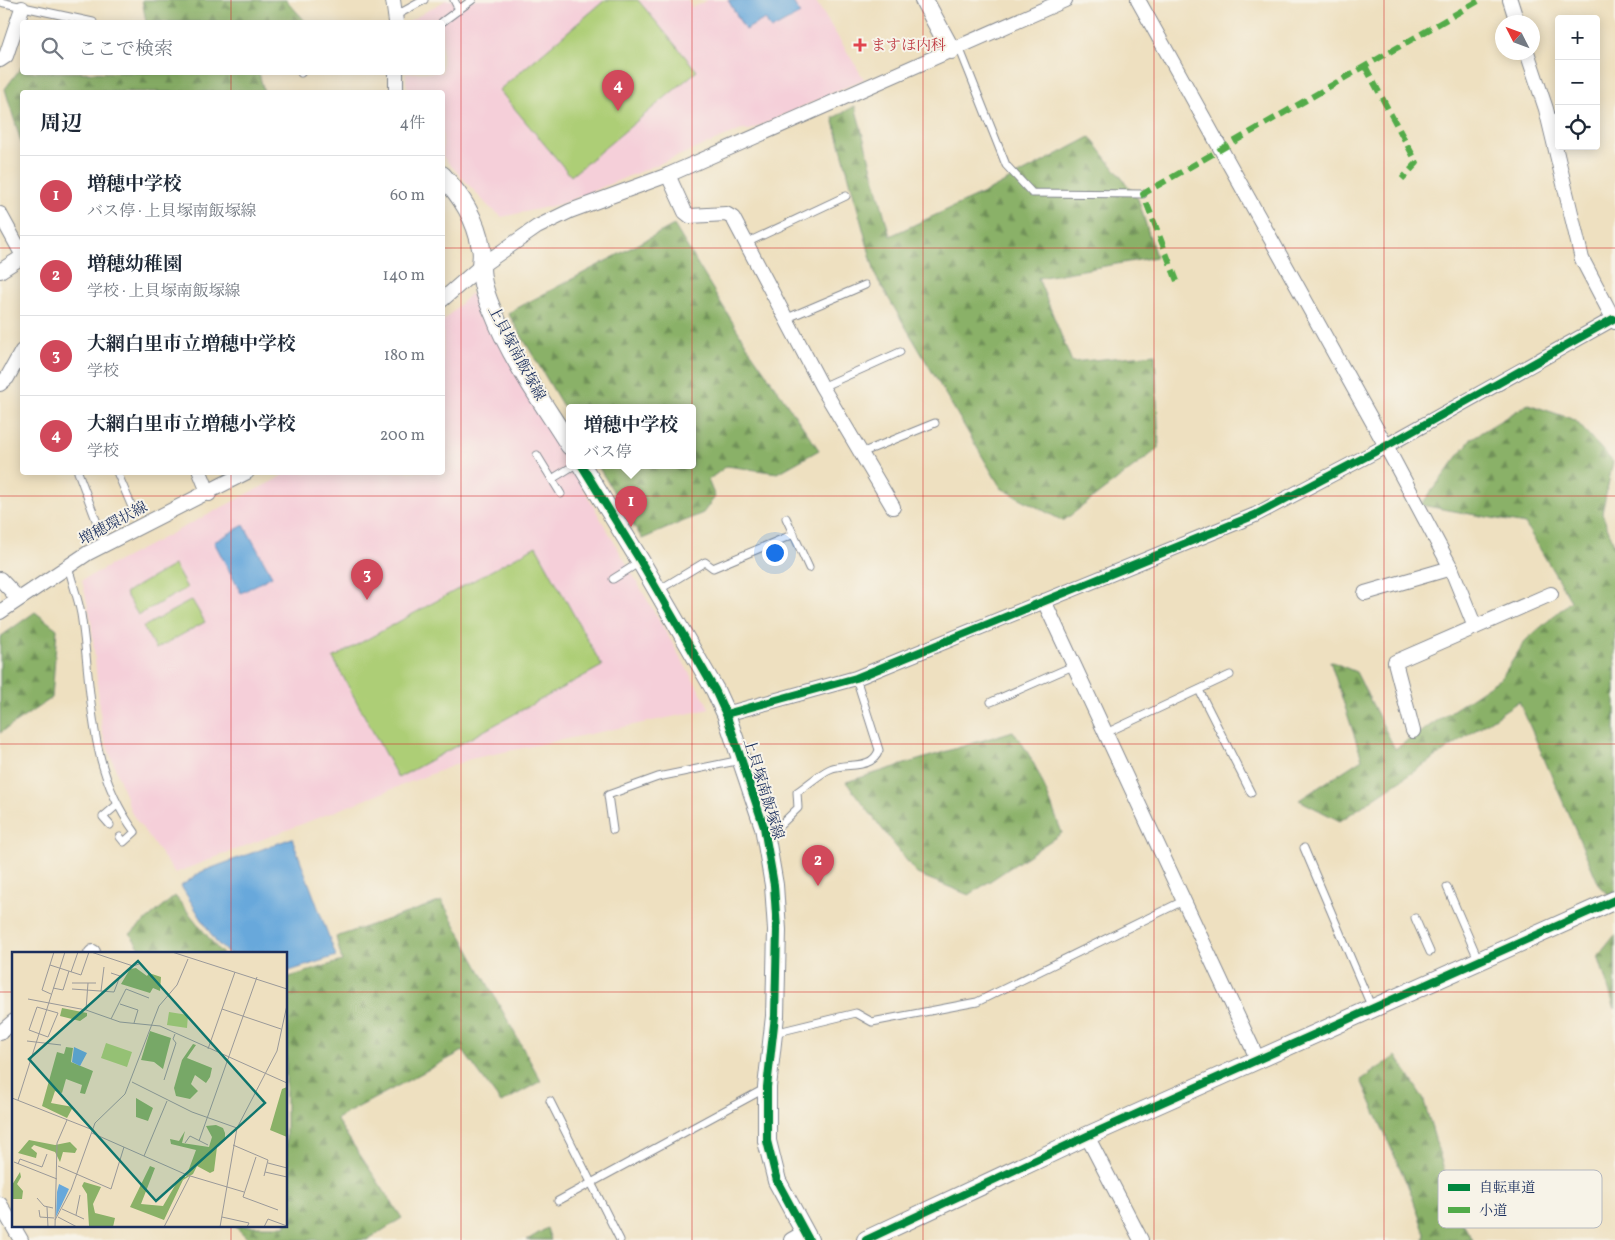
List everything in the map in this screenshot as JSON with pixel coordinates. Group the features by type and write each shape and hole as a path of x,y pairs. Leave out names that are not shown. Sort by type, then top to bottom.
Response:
{"street":[{"path":"393,0 396,19"},
{"path":"924,0 955,48"},
{"path":"445,297 480,266 537,227 570,211 668,175 1065,0"},
{"path":"1138,0 1386,446 1451,568 1475,627"},
{"path":"1510,0 1515,15"},
{"path":"0,60 6,56 22,8"},
{"path":"726,714 856,678 1255,516 1614,320 1582,259 1546,109 1530,60"},
{"path":"396,75 396,90"},
{"path":"668,175 685,212 690,216 726,214 733,218 822,387 892,507"},
{"name":"上貝塚南飯塚線","path":"445,179 457,191 470,213 482,251 480,266 482,285 495,317 516,358 566,439"},
{"path":"0,214 20,251"},
{"path":"0,271 20,256"},
{"path":"0,384 7,378 20,355"},
{"name":"上貝塚南飯塚線","path":"584,469 641,562 726,714 766,839 774,886 777,930 773,1033 768,1087 767,1141 777,1182 802,1237"},
{"path":"201,475 209,494"},
{"name":"増穂環状線","path":"0,612 18,598 105,544 209,494 242,475"},
{"path":"1365,594 1451,568"},
{"path":"0,579 18,598"},
{"path":"1413,731 1395,662 1551,594"},
{"path":"1044,601 1258,1060"},
{"path":"866,1240 1087,1136 1615,900"},
{"path":"0,1033 12,1023"},
{"path":"1087,1136 1141,1240"},
{"path":"0,1204 12,1225"},
{"path":"14,1228 21,1240"}],"lane":[{"path":"396,19 424,0"},
{"path":"454,0 459,10"},
{"path":"445,20 472,0"},
{"path":"0,2 83,20"},
{"path":"955,48 1006,165 1032,193 1143,194"},
{"path":"746,243 846,196"},
{"path":"785,319 865,285"},
{"path":"822,387 900,352"},
{"path":"861,453 935,423"},
{"path":"536,455 561,494"},
{"path":"552,479 568,469"},
{"path":"79,475 105,544"},
{"path":"118,475 132,507"},
{"path":"786,518 809,568"},
{"path":"657,591 705,562 713,568 794,534"},
{"path":"613,579 641,562"},
{"path":"68,566 81,612 93,731 117,805 135,832 124,842 120,837"},
{"path":"991,702 1073,666"},
{"path":"1106,733 1230,675"},
{"path":"766,839 798,808 797,792 831,769 871,762 877,755 879,750 856,678"},
{"path":"1199,690 1250,793"},
{"path":"613,830 608,795 658,777 741,760"},
{"path":"110,825 103,817 117,805"},
{"path":"1304,848 1372,1008"},
{"path":"1447,887 1479,961"},
{"path":"773,1033 856,1013 872,1022 977,1002 1185,900"},
{"path":"1415,918 1430,952"},
{"path":"558,1201 768,1087"},
{"path":"550,1101 620,1240"}],"shaded area":[{"path":"446,0 688,0 692,8 707,0 815,0 864,79 748,131 744,129 561,204 502,217 489,207 445,159 445,90 408,90 406,75 445,75 445,20 411,20"},
{"path":"471,293 566,458 566,469 572,469 710,709 470,759 175,873 132,814 102,732 91,620 82,580 284,475 445,475 445,319"}],"green space":[{"path":"142,0 286,0 304,20 146,20"},
{"path":"605,0 638,0 697,71 571,176 499,90"},
{"path":"20,69 20,75 260,75 263,90 20,90 20,138 5,89"},
{"path":"855,106 890,236 990,190 1090,137 1138,199 1156,257 1038,278 1072,362 1155,354 1159,448 1063,521 1001,488 876,277 833,118"},
{"path":"674,225 747,346 819,450 778,473 727,466 708,480 715,497 703,513 642,539 600,469 696,469 696,404 566,404 566,411 508,313"},
{"path":"1528,404 1575,420 1613,462 1602,513 1615,547 1615,900 1600,887 1519,701 1340,821 1299,800 1362,759 1330,661 1356,672 1395,749 1501,678 1526,640 1571,601 1525,524 1421,505 1472,438"},
{"path":"536,546 602,666 398,778 333,658"},
{"path":"174,565 187,588 138,615 125,593"},
{"path":"192,600 205,622 156,649 143,627"},
{"path":"35,612 57,629 52,698 0,733 0,637"},
{"path":"1013,731 1035,767 1062,833 969,895 917,874 846,782"},
{"path":"175,896 221,952 143,952 130,934"},
{"path":"442,901 541,1081 501,1103 463,1051 336,1119 402,1218 367,1240 249,1240 237,1228 288,1228 288,977 342,961 336,937"},
{"path":"1615,935 1615,1009 1598,956"},
{"path":"1396,1056 1423,1098 1444,1170 1438,1170 1438,1228 1465,1228 1473,1240 1424,1240 1425,1234 1411,1193 1361,1080"},
{"path":"547,1228 551,1240 527,1240"}],"water":[{"path":"728,0 792,0 800,14 771,30 765,19 745,30"},
{"path":"244,525 272,576 241,593 214,542"},
{"path":"292,838 336,956 288,971 288,952 227,952 216,942 181,886 201,872"}],"marked path":[{"path":"1177,281 1143,194 1480,0"},
{"path":"1365,66 1417,163 1402,179"}],"cycle path":[{"path":"726,714 856,678 1255,515 1386,446 1613,319"},
{"path":"584,469 641,562 715,690 726,714 764,827 774,885 777,930 775,1016 767,1087 767,1141 777,1181 809,1240"},
{"path":"866,1240 1087,1136 1615,900"}],"place":[{"name":"ますほ内科","path":"860,45"},
{"name":"大網白里市立増穂小学校","path":"618,111"},
{"name":"増穂中学校","path":"631,527"},
{"name":"大網白里市立増穂中学校","path":"367,600"},
{"name":"増穂幼稚園","path":"818,886"}]}
